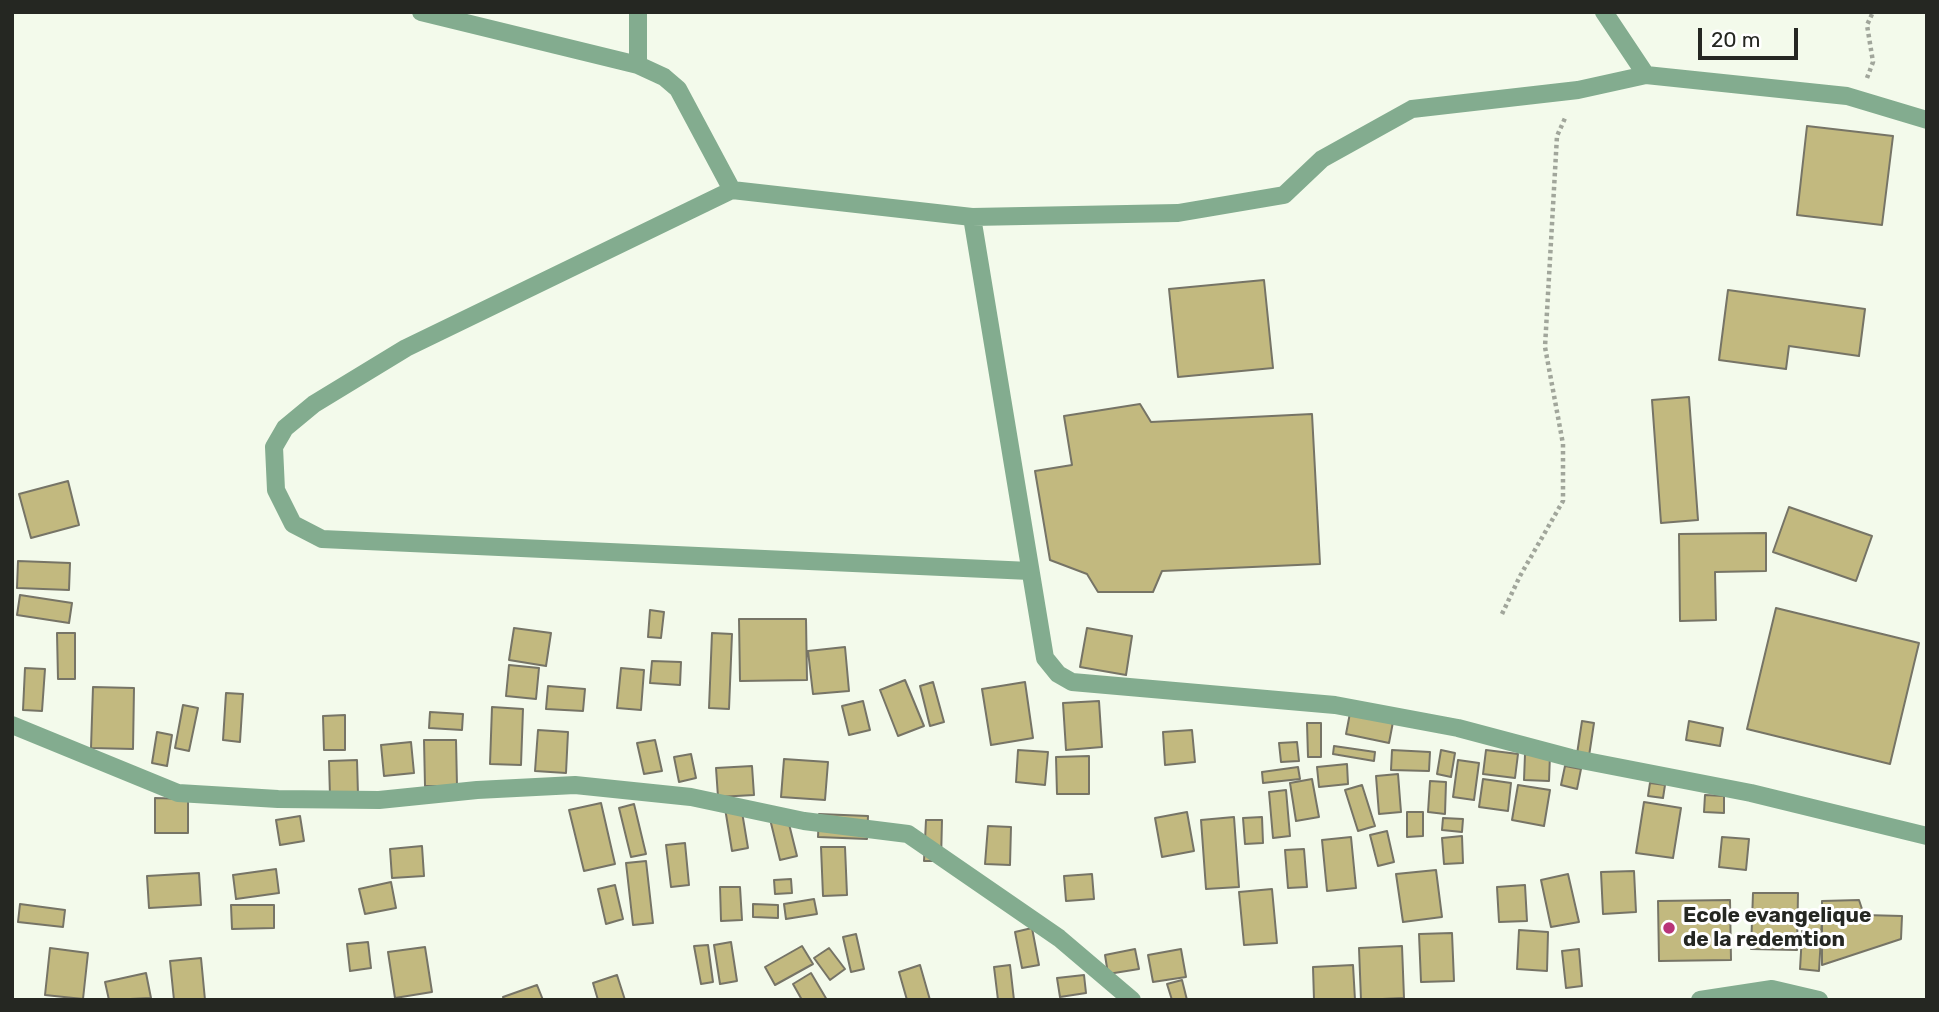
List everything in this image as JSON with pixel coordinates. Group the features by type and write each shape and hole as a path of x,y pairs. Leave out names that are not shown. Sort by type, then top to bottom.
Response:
{"street":[{"path":"421,12 638,65 664,77 678,89 732,190"},
{"path":"638,12 638,65"},
{"path":"1604,12 1646,75"},
{"path":"1030,571 321,539 293,524 276,490 274,447 285,428 314,404 406,348 732,190 972,217 1178,213 1284,195 1322,159 1412,109 1578,90 1646,75 1847,96 1927,120"},
{"path":"972,217 1045,658 1058,674 1072,682 1335,705 1458,729 1570,758 1751,793 1927,836"},
{"path":"12,725 178,793 278,799 379,800 477,790 575,785 691,797 804,821 908,834 1059,938 1132,1000"},
{"path":"1700,1000 1772,989 1819,1000"}],"path":[{"path":"1847,96 1864,86 1873,62 1867,25 1873,12"},
{"path":"1502,614 1520,576 1563,501 1563,444 1545,347 1557,136 1578,90"}],"building":[{"path":"1807,126 1893,136 1882,225 1797,215"},
{"path":"1264,280 1273,368 1178,377 1169,289"},
{"path":"1728,290 1865,309 1859,356 1789,346 1786,369 1719,360"},
{"path":"1689,397 1698,520 1661,523 1652,400"},
{"path":"1140,404 1151,422 1312,414 1320,564 1162,571 1153,592 1098,592 1087,574 1050,560 1035,471 1072,465 1064,416"},
{"path":"68,481 79,525 31,538 19,494"},
{"path":"1789,507 1872,536 1856,581 1773,552"},
{"path":"1766,533 1766,571 1715,572 1716,620 1680,621 1679,534"},
{"path":"18,561 70,563 69,590 17,588"},
{"path":"20,595 72,603 69,623 17,615"},
{"path":"1776,608 1919,643 1890,764 1747,729"},
{"path":"650,610 664,612 661,638 648,637"},
{"path":"739,619 806,619 807,680 740,681"},
{"path":"514,628 551,633 546,666 509,660"},
{"path":"1087,628 1132,636 1126,675 1080,667"},
{"path":"57,633 75,633 75,679 58,679"},
{"path":"712,633 732,634 729,709 709,708"},
{"path":"845,647 849,691 813,694 808,651"},
{"path":"652,661 681,662 680,685 650,683"},
{"path":"509,665 539,668 536,699 506,696"},
{"path":"25,668 45,669 42,711 23,710"},
{"path":"621,668 644,670 641,710 617,708"},
{"path":"905,680 924,726 898,736 880,690"},
{"path":"933,682 944,722 930,726 920,686"},
{"path":"1025,682 1033,738 991,745 982,689"},
{"path":"548,686 585,689 583,711 546,709"},
{"path":"93,687 134,688 133,749 91,748"},
{"path":"226,693 243,694 240,742 223,740"},
{"path":"863,701 870,730 849,735 842,706"},
{"path":"1099,701 1102,747 1066,750 1063,703"},
{"path":"183,705 198,708 189,751 175,748"},
{"path":"492,707 523,709 521,765 490,764"},
{"path":"430,712 463,714 462,730 429,728"},
{"path":"1350,713 1393,722 1389,743 1346,734"},
{"path":"345,715 345,750 324,750 323,716"},
{"path":"1582,721 1594,723 1589,756 1577,754"},
{"path":"1689,721 1723,728 1720,746 1686,740"},
{"path":"1307,723 1321,723 1321,757 1308,757"},
{"path":"538,730 568,732 566,773 535,771"},
{"path":"1192,730 1195,762 1165,765 1163,732"},
{"path":"157,732 172,735 167,766 152,763"},
{"path":"424,740 456,740 457,786 425,786"},
{"path":"655,740 662,771 644,774 637,743"},
{"path":"411,742 414,773 384,776 381,745"},
{"path":"1297,742 1299,761 1281,762 1279,743"},
{"path":"1334,746 1375,752 1374,761 1333,754"},
{"path":"1018,750 1048,752 1045,785 1016,782"},
{"path":"1392,750 1430,752 1429,771 1391,770"},
{"path":"1441,750 1455,753 1451,777 1437,774"},
{"path":"1486,750 1518,754 1515,778 1483,774"},
{"path":"691,754 696,778 679,782 674,757"},
{"path":"1525,754 1550,755 1549,781 1524,780"},
{"path":"1089,756 1089,794 1057,794 1056,757"},
{"path":"784,759 828,762 825,800 781,797"},
{"path":"357,760 358,795 330,796 329,761"},
{"path":"1458,760 1479,763 1474,800 1453,797"},
{"path":"1347,764 1348,784 1319,787 1317,767"},
{"path":"752,766 754,795 718,797 716,768"},
{"path":"1565,766 1581,769 1577,789 1561,785"},
{"path":"1298,767 1300,779 1263,783 1262,772"},
{"path":"1398,774 1401,812 1379,814 1376,776"},
{"path":"1312,779 1319,817 1296,821 1290,783"},
{"path":"1483,779 1511,783 1508,811 1479,807"},
{"path":"1430,781 1446,782 1445,814 1428,812"},
{"path":"1650,783 1665,785 1663,798 1648,796"},
{"path":"1362,785 1375,826 1358,831 1345,790"},
{"path":"1518,785 1550,790 1544,826 1512,820"},
{"path":"1286,790 1290,836 1273,838 1269,792"},
{"path":"1705,795 1724,796 1724,813 1704,812"},
{"path":"155,798 188,799 188,833 155,833"},
{"path":"740,800 748,848 732,851 724,802"},
{"path":"1644,802 1681,808 1673,858 1636,853"},
{"path":"601,803 615,864 584,871 569,810"},
{"path":"634,804 646,854 631,857 619,808"},
{"path":"1187,812 1194,851 1162,857 1155,818"},
{"path":"1407,812 1423,812 1423,836 1407,837"},
{"path":"819,814 868,816 867,839 818,837"},
{"path":"300,816 304,841 280,845 276,820"},
{"path":"787,816 797,856 780,860 770,819"},
{"path":"1234,817 1239,887 1206,889 1201,820"},
{"path":"1262,817 1263,843 1245,844 1243,818"},
{"path":"1443,818 1463,819 1462,832 1442,830"},
{"path":"926,820 942,820 941,861 924,861"},
{"path":"988,826 1011,827 1010,865 985,864"},
{"path":"1387,831 1394,862 1378,866 1370,835"},
{"path":"1462,836 1463,863 1444,864 1442,838"},
{"path":"1351,837 1356,888 1327,891 1322,840"},
{"path":"1722,837 1749,839 1746,870 1719,867"},
{"path":"685,843 689,885 671,887 666,845"},
{"path":"422,846 424,876 392,878 390,849"},
{"path":"821,847 845,847 847,895 823,896"},
{"path":"1304,849 1307,887 1288,888 1285,850"},
{"path":"646,861 653,923 633,925 626,863"},
{"path":"276,869 279,893 236,899 233,875"},
{"path":"1436,870 1442,917 1403,922 1396,874"},
{"path":"1634,871 1636,912 1603,914 1601,872"},
{"path":"199,873 201,905 149,908 147,876"},
{"path":"1092,874 1094,899 1066,901 1064,876"},
{"path":"1568,874 1579,922 1551,927 1541,880"},
{"path":"791,879 792,893 775,894 774,880"},
{"path":"391,882 396,908 365,914 359,889"},
{"path":"615,885 623,919 606,924 598,889"},
{"path":"1525,885 1527,921 1499,922 1497,887"},
{"path":"720,887 740,887 742,920 721,921"},
{"path":"1272,889 1277,943 1244,945 1239,892"},
{"path":"1753,893 1798,893 1797,950 1751,949"},
{"path":"814,899 817,914 786,919 784,904"},
{"path":"1730,900 1731,960 1659,961 1658,901"},
{"path":"1859,900 1864,915 1902,916 1901,939 1822,965 1822,901"},
{"path":"20,904 65,910 63,927 18,922"},
{"path":"753,904 778,905 778,918 753,917"},
{"path":"231,905 274,905 274,928 232,929"},
{"path":"1803,918 1822,919 1819,971 1800,969"},
{"path":"1032,928 1039,965 1022,968 1015,932"},
{"path":"1519,930 1548,932 1547,971 1517,969"},
{"path":"1452,933 1454,981 1421,982 1419,934"},
{"path":"856,934 864,969 851,972 843,937"},
{"path":"368,942 371,968 350,971 347,944"},
{"path":"731,942 737,981 720,984 714,945"},
{"path":"708,945 713,982 701,984 694,946"},
{"path":"802,946 813,964 775,985 765,967"},
{"path":"1402,946 1404,998 1361,1000 1359,948"},
{"path":"425,947 432,992 395,998 388,952"},
{"path":"50,948 88,953 83,999 45,995"},
{"path":"829,948 845,969 830,980 814,958"},
{"path":"1135,949 1139,969 1108,974 1105,955"},
{"path":"1181,949 1186,977 1153,982 1148,955"},
{"path":"1579,949 1582,986 1566,988 1562,951"},
{"path":"201,958 205,1000 174,1000 170,961"},
{"path":"920,965 930,1000 907,1000 899,972"},
{"path":"1010,965 1014,1000 998,1000 994,967"},
{"path":"1353,965 1355,1000 1314,1000 1313,967"},
{"path":"146,973 151,998 109,1000 105,982"},
{"path":"811,973 827,1000 802,1000 793,984"},
{"path":"617,975 625,1000 598,1000 593,983"},
{"path":"1084,975 1086,993 1060,997 1057,978"},
{"path":"1182,980 1187,1000 1172,1000 1167,984"},
{"path":"537,985 543,1000 504,1000 503,997"}],"place":[{"name":"Ecole evangelique de la redemtion","path":"1669,928"}]}
